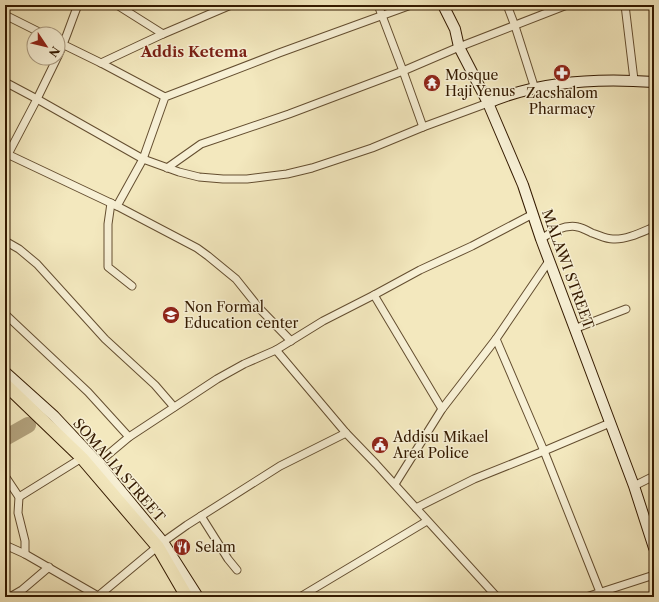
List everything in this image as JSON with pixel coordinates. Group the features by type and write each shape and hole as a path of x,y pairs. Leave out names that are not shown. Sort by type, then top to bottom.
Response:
{"main road":[{"path":"5,384 86,456 160,544 187,597"}],"street":[{"path":"66,32 78,5"},
{"path":"117,5 163,34"},
{"path":"101,63 163,34 231,5"},
{"path":"378,5 423,127"},
{"path":"132,286 108,267 108,224 114,205 142,159 165,97 279,53 411,5"},
{"name":"MALAWI STREET","path":"443,5 455,29 459,47 488,103 521,181 574,329 634,486 654,548"},
{"path":"507,5 535,89"},
{"path":"167,168 201,144 290,114 403,71 459,47 567,5"},
{"path":"625,5 634,80"},
{"path":"5,15 27,26"},
{"path":"66,46 165,97"},
{"path":"54,66 6,156 114,205 197,248 236,280 260,309 291,341"},
{"path":"5,82 142,159 199,177 247,179 287,174 312,168 372,148 508,95 535,89 584,82 634,80 654,82"},
{"path":"98,463 129,437 217,379 244,364 276,350 323,321 420,270 472,246 533,214"},
{"path":"541,239 561,228 570,226 578,227 612,239 620,239 654,227"},
{"path":"5,241 19,249 37,264 105,339 155,385 174,407"},
{"path":"395,484 442,410 496,338 549,261"},
{"path":"374,295 442,410"},
{"path":"574,329 626,309"},
{"path":"5,314 88,392 129,437"},
{"path":"496,338 544,451 600,592"},
{"path":"276,350 346,433 395,484 497,597"},
{"name":"SOMALIA STREET","path":"5,372 54,416 86,456 98,463 144,520 198,597"},
{"path":"416,508 474,479 610,423"},
{"path":"5,545 49,567 98,597 160,544 201,516 280,466 346,433"},
{"path":"19,497 86,456"},
{"path":"5,476 19,497 18,513 25,541 25,554"},
{"path":"634,486 654,476"},
{"path":"201,516 228,559 237,570"},
{"path":"300,597 427,521"},
{"path":"10,597 22,590 49,567"},
{"path":"586,597 654,575"}],"waterway":[{"path":"5,438 28,425"}],"place":[{"name":"Zacshalom Pharmacy","path":"562,73"},
{"name":"Mosque Haji Yenus","path":"432,83"},
{"name":"Non Formal Education center","path":"171,315"},
{"name":"Addisu Mikael Area Police","path":"380,445"},
{"name":"Selam","path":"182,547"}],"district":[{"name":"Addis Ketema","path":"194,51"}]}
